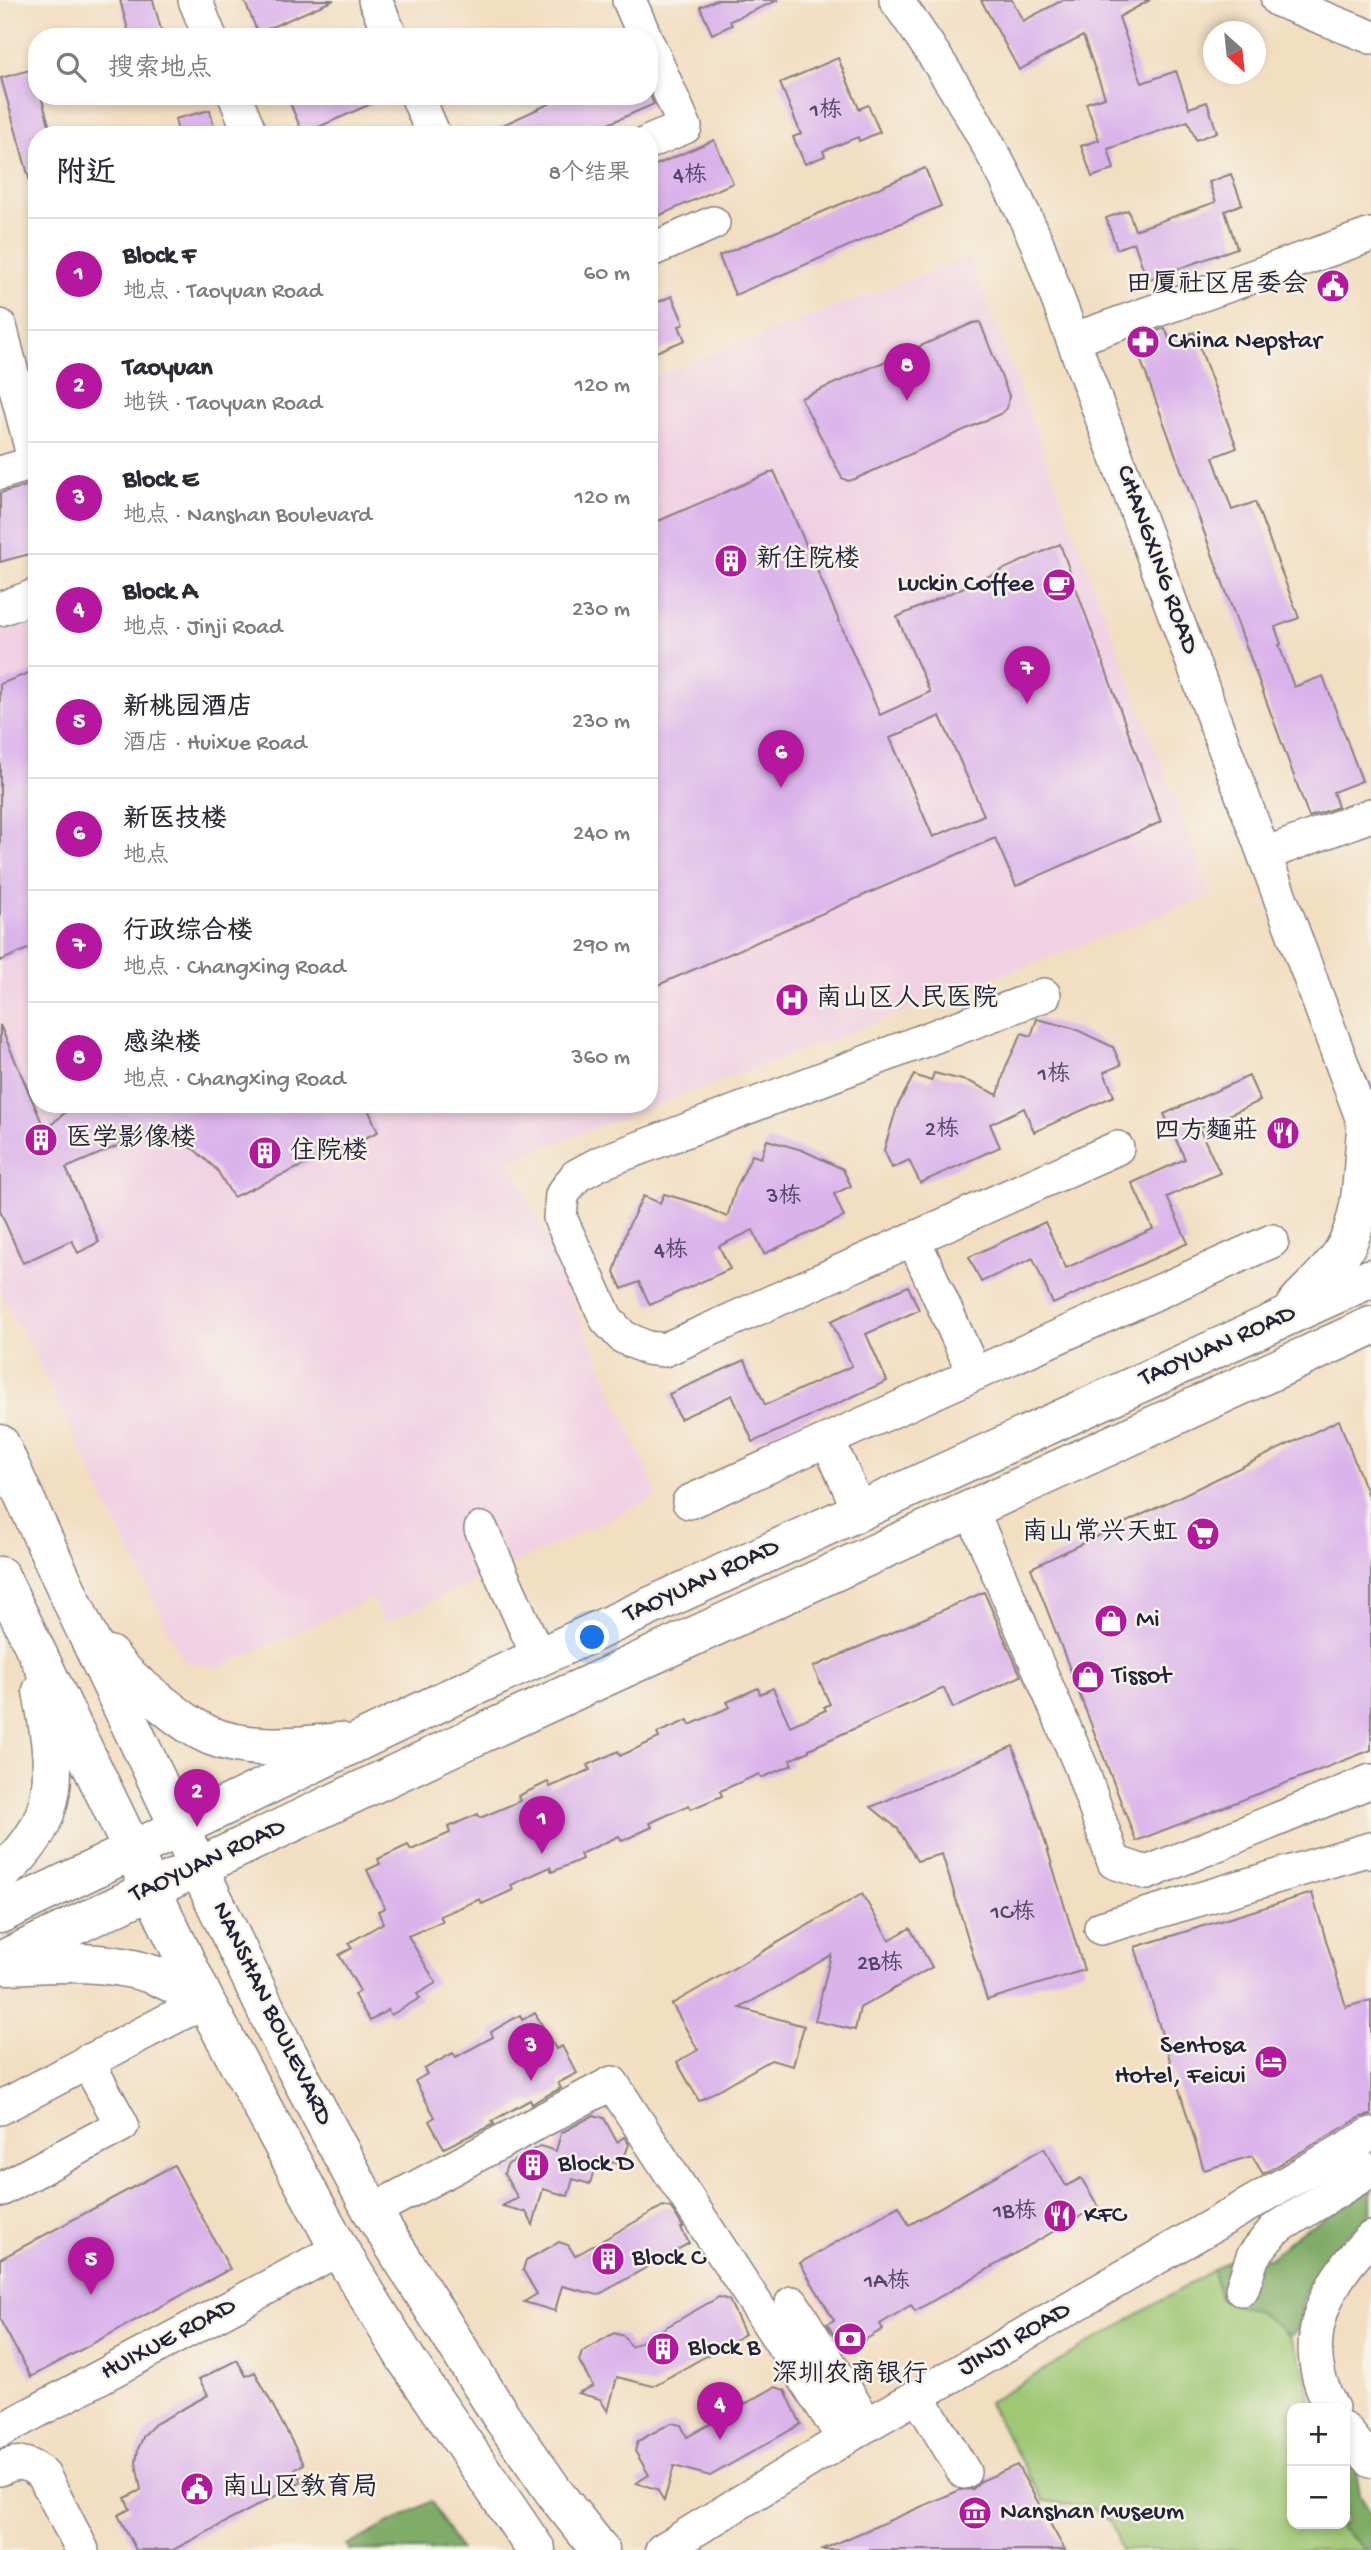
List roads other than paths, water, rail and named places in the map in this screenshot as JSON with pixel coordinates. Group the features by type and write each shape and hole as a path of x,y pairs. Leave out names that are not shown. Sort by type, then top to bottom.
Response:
{"main road":[{"path":"1282,1318 1332,1266 1350,1237 1369,1135"},
{"name":"TAOYUAN ROAD","path":"0,1914 362,1740 859,1510 1371,1278"},
{"name":"TAOYUAN ROAD","path":"0,1963 450,1748 1371,1326"},
{"name":"NANSHAN BOULEVARD","path":"0,1444 281,2041 372,2211 499,2413 557,2496 600,2550"},
{"name":"NANSHAN BOULEVARD","path":"0,1576 205,2001 339,2249 408,2362 536,2550"},
{"path":"81,1620 112,1659 146,1691 181,1719 210,1735 246,1744 294,1746 362,1740"},
{"path":"0,1874 20,1857 46,1818 53,1780 52,1748 33,1644"},
{"path":"0,1963 122,1966 154,1975 205,2001"}],"street":[{"path":"194,0 206,28"},
{"path":"375,0 387,28"},
{"path":"629,0 641,28"},
{"name":"CHANGXING ROAD","path":"896,0 934,53 988,141 1037,243 1369,1135"},
{"path":"1278,0 1371,37"},
{"path":"658,66 685,127 658,138"},
{"path":"239,105 247,126"},
{"path":"421,105 430,126"},
{"path":"658,247 713,223"},
{"path":"1074,339 1371,234"},
{"path":"0,326 28,433"},
{"path":"0,472 28,465"},
{"path":"0,609 28,598"},
{"path":"1265,854 1371,815"},
{"path":"1044,995 600,1163 576,1176 562,1195 560,1218 607,1320 623,1337 647,1348 664,1350 1116,1148"},
{"path":"914,1240 974,1373"},
{"path":"689,1502 1272,1241"},
{"path":"828,1440 859,1510"},
{"path":"971,1509 1080,1767 1114,1862 1147,1873 1371,1781"},
{"path":"481,1529 539,1658"},
{"path":"1101,1928 1370,1849 1371,1852"},
{"path":"0,2109 205,2001"},
{"path":"0,2190 122,2125 88,2062"},
{"path":"372,2211 612,2082 856,2432"},
{"name":"JINJI ROAD","path":"662,2550 856,2432 1371,2134"},
{"path":"1242,2289 1253,2256 1274,2230 1371,2170"},
{"path":"1329,2403 1321,2387 1316,2367 1314,2346 1317,2325 1335,2281 1371,2238"},
{"name":"HUIXUE ROAD","path":"3,2422 339,2249"},
{"path":"792,2304 856,2432"},
{"path":"918,2396 964,2472"},
{"path":"1350,2436 1371,2461"},
{"path":"0,2469 20,2462 35,2466 44,2476 82,2550"}],"place":[{"name":"田厦社区居委会","path":"1333,286"},
{"name":"China Nepstar","path":"1143,342"},
{"name":"感染楼","path":"907,401"},
{"name":"新住院楼","path":"731,561"},
{"name":"Luckin Coffee","path":"1059,585"},
{"name":"行政综合楼","path":"1027,704"},
{"name":"新医技楼","path":"781,788"},
{"name":"南山区人民医院","path":"792,1000"},
{"name":"四方麵莊","path":"1283,1133"},
{"name":"医学影像楼","path":"41,1140"},
{"name":"住院楼","path":"265,1153"},
{"name":"南山常兴天虹","path":"1203,1534"},
{"name":"Mi","path":"1111,1621"},
{"name":"Tissot","path":"1088,1677"},
{"name":"Taoyuan","path":"197,1827"},
{"name":"Block F","path":"542,1854"},
{"name":"Sentosa Hotel, Feicui","path":"1271,2062"},
{"name":"Block E","path":"531,2081"},
{"name":"Block D","path":"533,2165"},
{"name":"KFC","path":"1060,2216"},
{"name":"Block C","path":"608,2259"},
{"name":"新桃园酒店","path":"91,2295"},
{"name":"深圳农商银行","path":"850,2339"},
{"name":"Block B","path":"663,2349"},
{"name":"Block A","path":"720,2440"},
{"name":"南山区教育局","path":"197,2489"},
{"name":"Nanshan Museum","path":"975,2513"}]}
